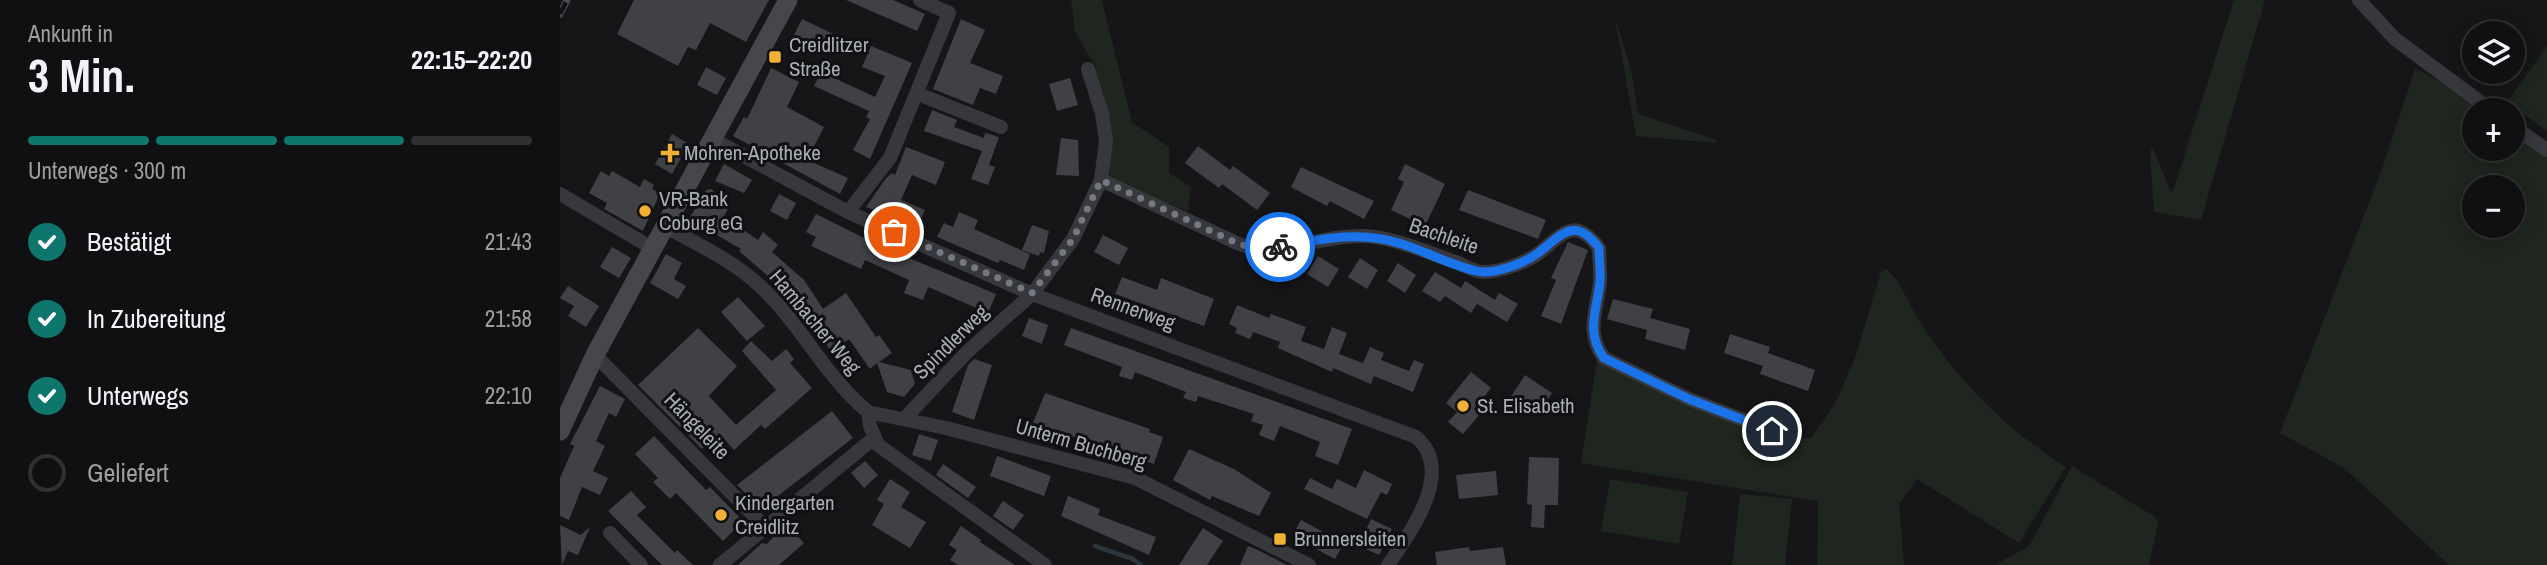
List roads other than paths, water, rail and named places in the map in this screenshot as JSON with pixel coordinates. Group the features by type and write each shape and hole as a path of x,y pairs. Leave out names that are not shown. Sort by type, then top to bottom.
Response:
{"street":[{"path":"560,431 595,355 788,0"},
{"path":"848,212 890,158 949,13 920,0"},
{"path":"2360,0 2395,39 2475,98"},
{"name":"Spindlerweg","path":"905,418 967,352 1032,293 1073,239 1101,180 1105,126 1088,69"},
{"path":"918,94 1001,127"},
{"path":"2525,134 2547,150"},
{"name":"Rennerweg","path":"712,139 848,212 1032,293 1416,437 1431,456 1433,477 1406,535 1388,565"},
{"name":"Bachleite","path":"1101,180 1239,244 1262,250 1338,236 1368,236 1398,242 1482,272 1517,264 1537,254 1560,233 1571,230 1583,232 1599,248 1600,280 1591,329 1595,346 1604,358 1689,399 1772,431"},
{"path":"560,194 652,248"},
{"name":"Hambacher Weg","path":"664,226 725,260 761,287 790,319 834,380 868,412"},
{"name":"Hängeleite","path":"595,355 766,528"},
{"path":"868,412 874,438 891,456 1045,565"},
{"name":"Unterm Buchberg","path":"868,412 905,418 1135,478 1309,565"},
{"path":"720,565 874,438"},
{"path":"610,533 641,565"}],"waterway":[{"path":"1095,546 1133,559 1141,565"}],"railway":[{"path":"560,14 567,0"}],"place":[{"name":"Creidlitzer Straße","path":"775,57"},
{"name":"Mohren-Apotheke","path":"670,153"},
{"name":"VR-Bank Coburg eG","path":"645,211"},
{"name":"St. Elisabeth","path":"1463,406"},
{"name":"Kindergarten Creidlitz","path":"721,515"},
{"name":"Brunnersleiten","path":"1280,539"}]}
